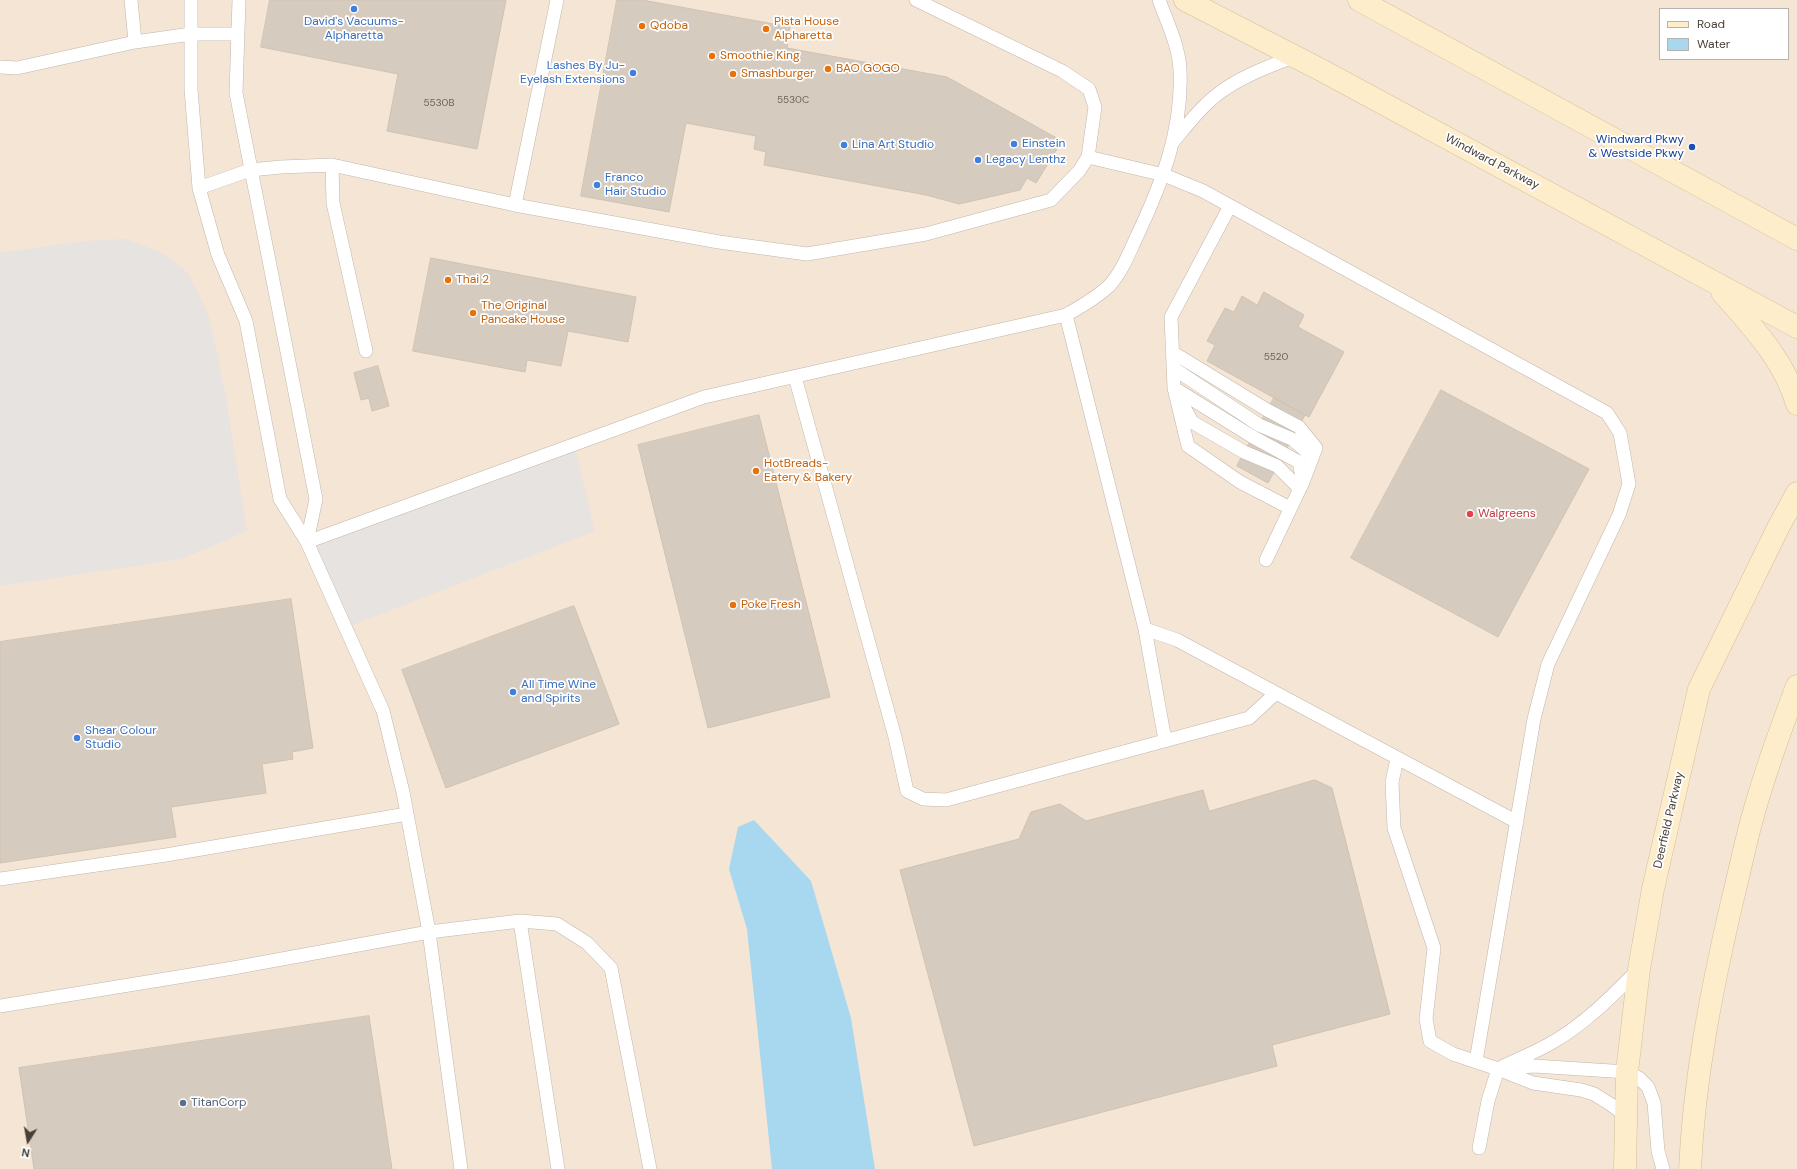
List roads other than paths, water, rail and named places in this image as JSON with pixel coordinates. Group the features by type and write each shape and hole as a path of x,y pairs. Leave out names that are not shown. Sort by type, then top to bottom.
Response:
{"main road":[{"name":"Windward Parkway","path":"1185,0 1295,56 1797,327"},
{"path":"1359,0 1795,237"},
{"path":"1715,283 1773,351 1792,388 1797,404"},
{"name":"Deerfield Parkway","path":"1625,1169 1627,1072 1639,968 1654,882 1699,689 1778,528 1797,493"},
{"path":"1690,1169 1692,1124 1700,1065 1710,1002 1723,941 1754,812 1774,749 1797,686"}],"lane":[{"path":"130,0 135,42"},
{"path":"191,0 191,89 199,188 218,255 246,321 280,499 307,542 383,711 407,814 429,932 461,1169"},
{"path":"239,0 236,92 250,170 316,499 307,542"},
{"path":"515,205 557,0"},
{"path":"199,188 250,170 332,165 515,205 719,242 807,254 926,234 1051,200 1079,171 1088,157 1095,107 1089,89 1062,70 916,0"},
{"path":"307,542 704,397 1066,315 1091,302 1110,285 1125,262 1153,203 1164,174 1173,142 1179,108 1180,69 1175,43 1159,0"},
{"path":"0,67 17,68 135,42 191,34 237,34"},
{"path":"1173,142 1198,113 1222,91 1295,56"},
{"path":"1088,157 1164,174 1203,191 1607,413 1620,433 1630,484 1619,515 1548,664 1534,719 1476,1061"},
{"path":"332,165 333,203 366,351"},
{"path":"1230,206 1171,317 1174,388 1188,446 1240,482 1290,508"},
{"path":"1066,315 1145,629 1165,740"},
{"path":"1172,352 1268,410 1299,426 1316,448 1301,485 1266,560"},
{"path":"1173,368 1259,425 1292,439 1312,457"},
{"path":"795,377 895,737 907,791 923,799 946,800 1249,718 1276,693"},
{"path":"1174,388 1299,462 1301,485"},
{"path":"1174,388 1192,422 1244,452 1277,466 1301,485"},
{"path":"1145,629 1177,640 1517,822"},
{"path":"1397,759 1392,782 1394,828 1434,948 1426,1020 1430,1041 1453,1054 1498,1069 1532,1083 1581,1090 1594,1094 1625,1115"},
{"path":"0,879 166,855 407,814"},
{"path":"520,921 558,1169"},
{"path":"0,1006 233,968 429,932 520,921 557,924 587,943 611,968 650,1169"},
{"path":"1479,1148 1488,1101 1498,1069 1553,1042 1578,1025 1606,1002 1639,968"},
{"path":"1498,1069 1534,1066 1627,1072 1639,1078 1648,1087 1654,1103 1658,1151 1663,1169"}],"water":[{"path":"754,820 811,881 851,1018 875,1169 772,1169 747,929 729,869 738,827"}],"place":[{"name":"David's Vacuums- Alpharetta","path":"354,9"},
{"name":"Qdoba","path":"642,26"},
{"name":"Pista House Alpharetta","path":"766,29"},
{"name":"Smoothie King","path":"712,56"},
{"name":"BAO GOGO","path":"828,69"},
{"name":"Lashes By Ju- Eyelash Extensions","path":"633,73"},
{"name":"Smashburger","path":"733,74"},
{"name":"Einstein","path":"1014,144"},
{"name":"Lina Art Studio","path":"844,145"},
{"name":"Windward Pkwy & Westside Pkwy","path":"1692,147"},
{"name":"Legacy Lenthz","path":"978,160"},
{"name":"Franco Hair Studio","path":"597,185"},
{"name":"Thai 2","path":"448,280"},
{"name":"The Original Pancake House","path":"473,313"},
{"name":"HotBreads- Eatery & Bakery","path":"756,471"},
{"name":"Walgreens","path":"1470,514"},
{"name":"Poke Fresh","path":"733,605"},
{"name":"All Time Wine and Spirits","path":"513,692"},
{"name":"Shear Colour Studio","path":"77,738"},
{"name":"TitanCorp","path":"183,1103"}]}
